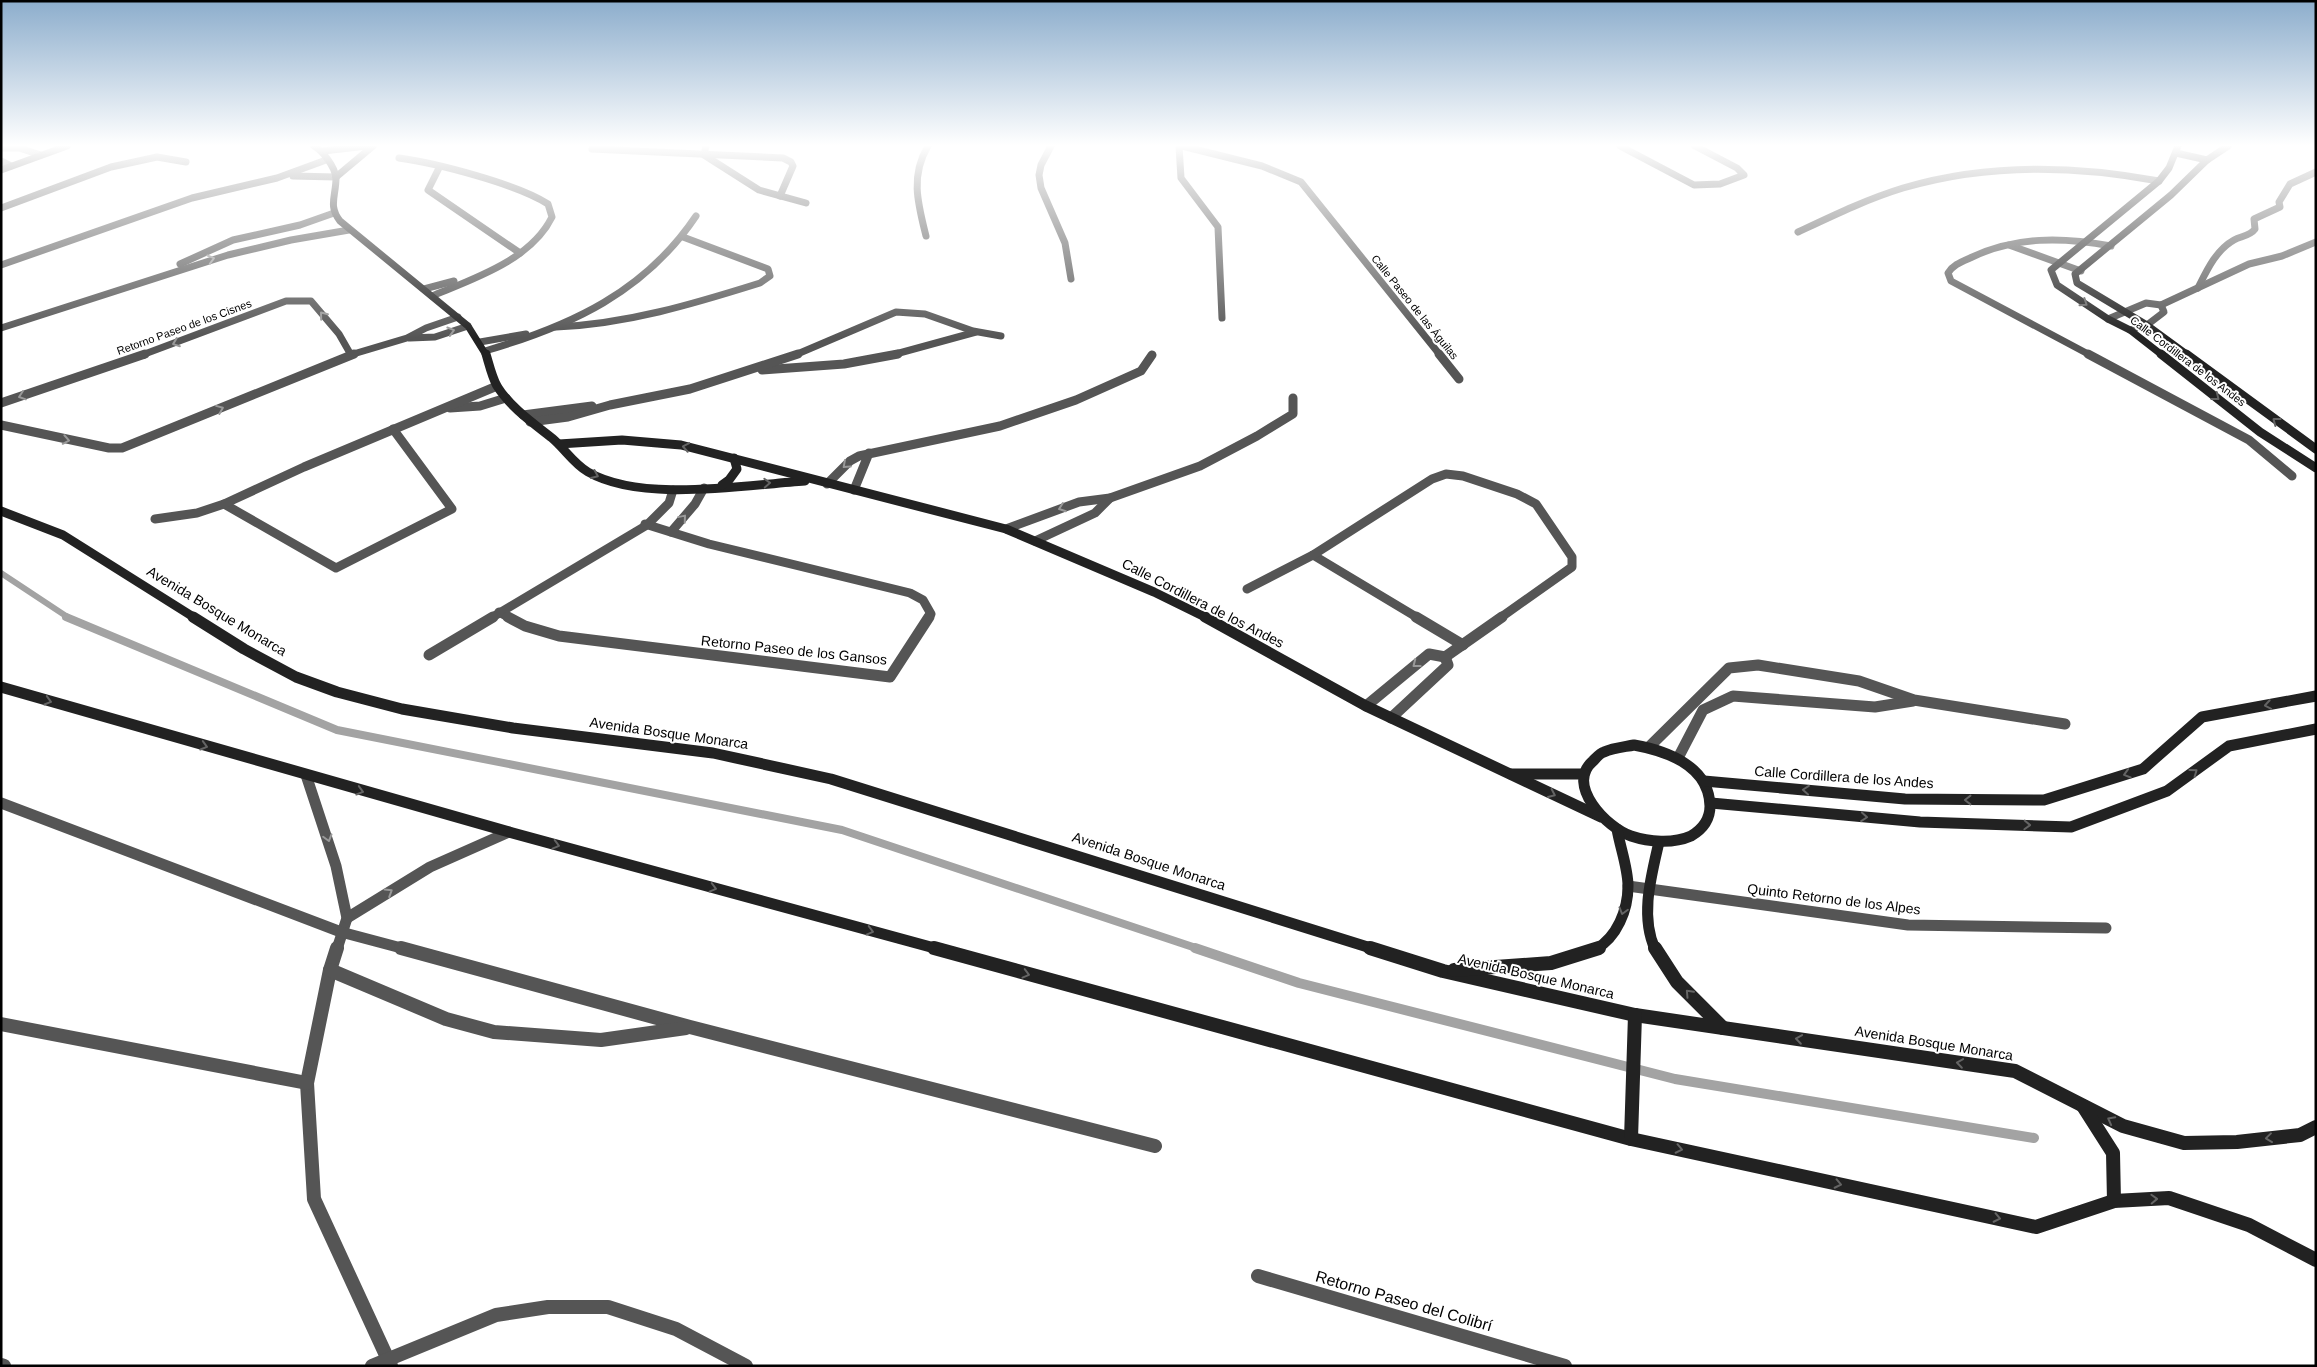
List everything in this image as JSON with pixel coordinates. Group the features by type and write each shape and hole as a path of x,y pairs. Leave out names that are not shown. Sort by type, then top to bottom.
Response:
{"street":[{"path":"1,264 158,210"},
{"path":"165,274 191,258 218,246 241,238 287,229 334,213 334,210"},
{"path":"457,210 520,253"},
{"path":"432,296 488,271 520,253 548,227 552,216 549,210"},
{"path":"920,210 926,236"},
{"path":"1051,210 1065,243 1071,279"},
{"path":"1205,210 1218,227 1222,318"},
{"name":"Calle Paseo de las Águilas","path":"1323,210 1458,379"},
{"path":"1798,232 1847,210"},
{"path":"2059,263 2122,210"},
{"path":"2006,244 2081,271 2154,210"},
{"path":"2198,288 2212,260 2233,240 2252,233 2255,229 2254,219 2274,210"},
{"name":"Calle Cordillera de los Andes","path":"334,213 349,230 468,326 485,351 497,386 506,398 530,422 558,444 570,459 588,472 612,482 640,488 673,490 813,480"},
{"path":"485,351 512,344 556,327 598,305 634,282 662,260 683,237 696,216"},
{"path":"287,229 292,240"},
{"path":"1,328 228,254 349,230"},
{"path":"556,327 604,325 663,313 760,283 770,276 768,269 683,237"},
{"path":"2111,246 2084,240 2055,239 2006,244 1952,267 1948,273 1951,280 2249,440 2292,476"},
{"path":"2108,319 2146,304 2161,305 2249,264 2282,256 2316,242"},
{"name":"Calle Cordillera de los Andes","path":"2059,263 2051,270 2057,285 2108,319 2130,330 2260,432 2316,468"},
{"path":"424,289 488,271"},
{"name":"Calle Cordillera de los Andes","path":"2081,271 2075,274 2077,283 2123,312 2148,325 2316,449"},
{"name":"Retorno Paseo de los Cisnes","path":"1,403 157,350 286,301 311,301 339,334 351,355"},
{"path":"2130,330 2148,325 2164,312 2161,305"},
{"path":"530,422 568,417 610,405 690,389 804,352 896,312 908,310 918,312 976,332 1001,336"},
{"path":"1,425 91,445 122,448 351,355 407,338 426,328 458,317"},
{"path":"407,338 435,336 468,326"},
{"path":"753,370 847,365 893,357 976,332"},
{"path":"480,342 508,336 534,334"},
{"path":"827,484 850,461 869,453 1000,426 1076,400 1141,371 1152,355"},
{"path":"155,519 197,513 224,504 392,429 497,386"},
{"path":"444,408 480,406 506,398"},
{"path":"1006,529 1079,502 1110,498 1200,466 1257,436 1293,414 1293,398"},
{"path":"523,415 610,405"},
{"path":"224,504 336,568 452,509 392,429"},
{"name":"Calle Cordillera de los Andes","path":"558,444 606,441 680,445 827,484 939,510 1006,529 1154,592 1220,624 1366,706 1601,817"},
{"path":"854,490 869,453"},
{"path":"722,485 737,469 734,458"},
{"path":"1247,589 1313,555 1432,478 1446,474 1463,476 1517,494 1536,504 1572,557 1572,567 1445,657 1429,654 1366,706"},
{"path":"671,532 695,504 704,488"},
{"path":"429,655 645,524 668,503 673,490"},
{"path":"1035,541 1095,513 1110,498"},
{"name":"Avenida Bosque Monarca","path":"1,511 63,535 244,649 296,677 337,692 402,709 514,728 713,753 831,779 1443,971 1635,1015 2015,1071 2123,1126 2184,1143 2238,1142 2300,1135 2316,1127"},
{"name":"Retorno Paseo de los Gansos","path":"499,612 525,626 559,636 890,677 931,614 928,604 922,598 910,593 709,544 645,524"},
{"path":"1313,555 1463,645"},
{"path":"1391,718 1448,665 1445,657"},
{"path":"1649,747 1729,668 1758,665 1859,681 1914,700 2065,724"},
{"path":"1,687 509,832 1631,1139 2036,1226 2114,1201 2169,1198 2249,1225 2316,1260"},
{"path":"1678,758 1704,710 1733,696 1875,707 1914,700"},
{"name":"Calle Cordillera de los Andes","path":"1704,781 1905,799 2044,800 2143,769 2202,717 2316,696"},
{"path":"1711,803 1920,822 2072,827 2167,791 2229,746 2316,729"},
{"path":"1634,745 1649,747 1678,758 1693,769 1704,781 1711,803 1710,816 1703,828 1676,841 1659,842 1644,840 1617,829 1601,817 1589,803 1584,788 1584,774 1588,764 1606,749 1634,745"},
{"name":"Calle Cordillera de los Andes","path":"1508,774 1584,774"},
{"path":"306,775 325,828 347,918 330,970 307,1083 314,1199 389,1362"},
{"path":"1,803 342,932 690,1027 1155,1146"},
{"path":"1443,971 1551,963 1598,949 1614,932 1624,912 1628,886 1617,829"},
{"path":"347,918 430,867 509,832"},
{"path":"1659,842 1649,889 1648,928 1654,948 1666,968 1723,1028"},
{"name":"Quinto Retorno de los Alpes","path":"1628,886 1908,925 2106,928"},
{"path":"330,970 446,1019 494,1032 601,1040 690,1027"},
{"path":"1631,1139 1635,1015"},
{"path":"1,1024 307,1083"},
{"path":"2082,1105 2113,1153 2114,1201"},
{"name":"Retorno Paseo del Colibrí","path":"1258,1276 1544,1362 1565,1366"},
{"path":"372,1366 389,1362 496,1315 548,1307 608,1307 676,1329 746,1366"}],"waterway":[{"path":"1,573 69,618"},
{"path":"66,617 337,730 842,830 1199,949"},
{"path":"1195,948 1299,983 1675,1079 2034,1138"}]}
